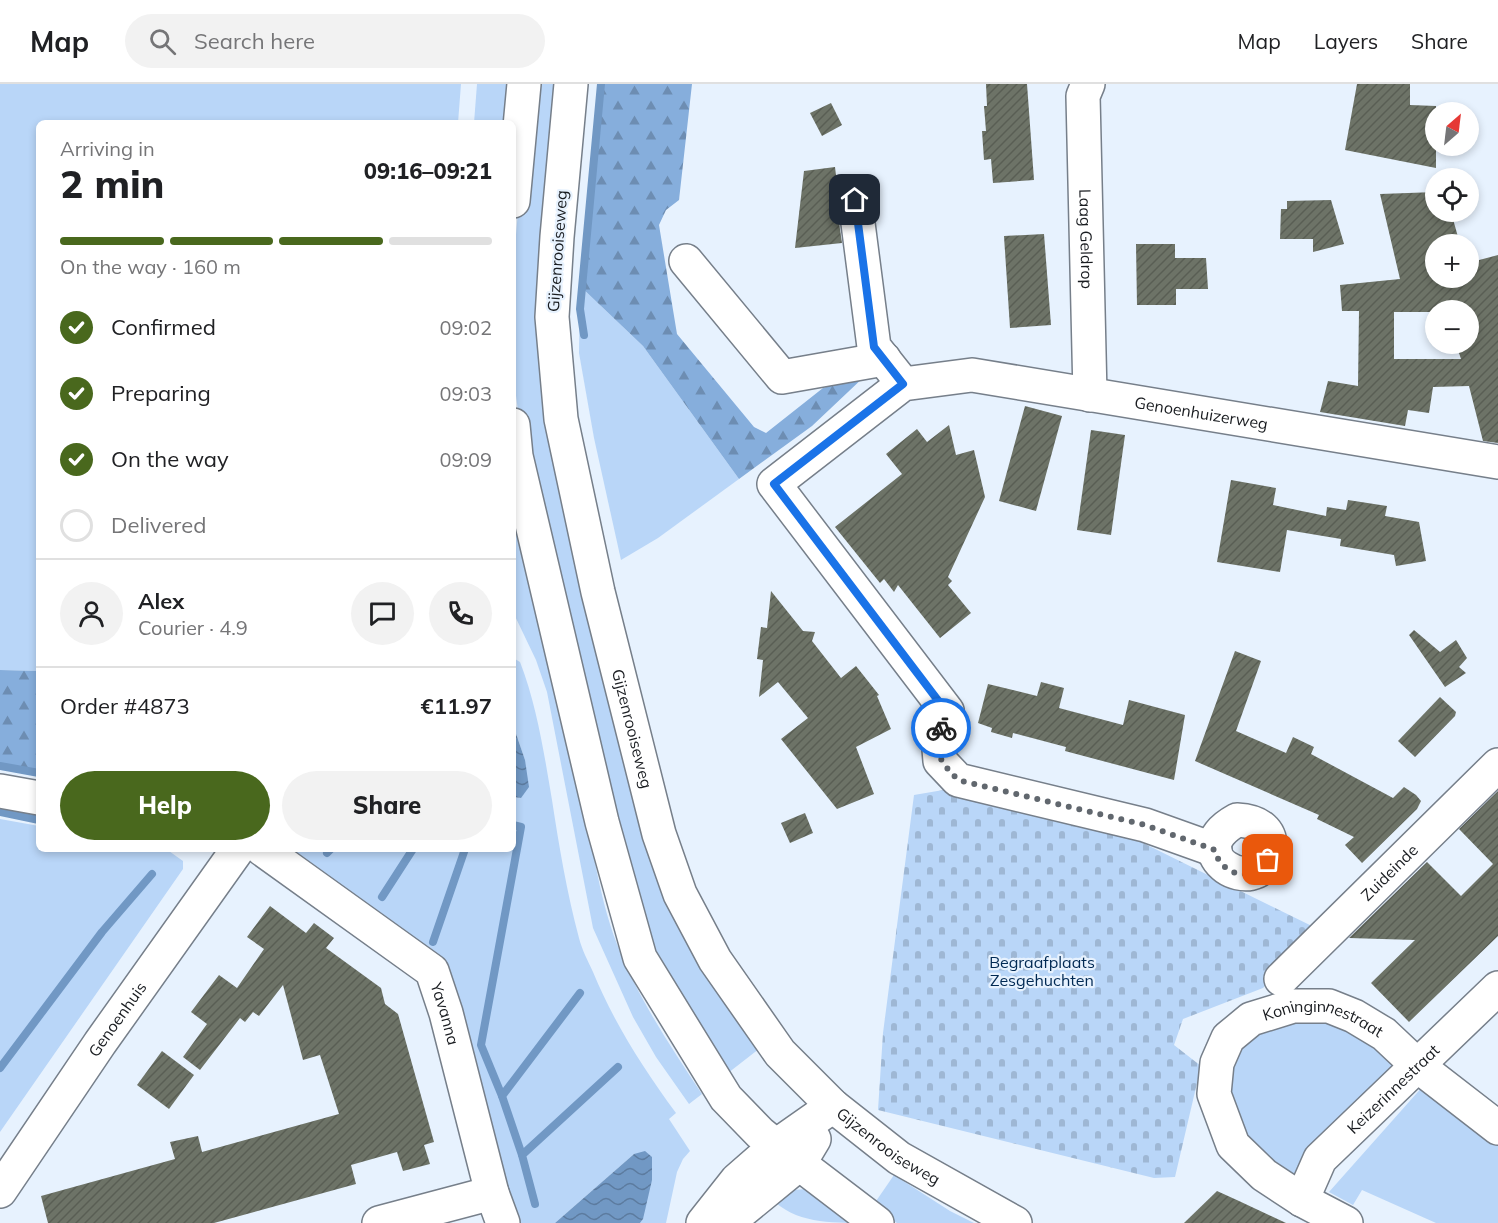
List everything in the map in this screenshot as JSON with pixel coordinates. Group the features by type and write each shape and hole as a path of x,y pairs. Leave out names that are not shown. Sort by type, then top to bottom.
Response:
{"street":[{"path":"516,169 524,84"},
{"name":"Gijzenrooiseweg","path":"571,84 552,317 561,418 598,592 658,834 680,894 715,960 780,1053 833,1106 899,1158 1015,1223"},
{"name":"Laag Geldrop","path":"1089,84 1083,96 1090,395"},
{"path":"855,200 874,347 894,372 774,484 946,711 938,737 940,760 958,780 1145,825 1215,850"},
{"name":"Genoenhuizerweg","path":"686,261 782,377 894,372 972,375 1498,462"},
{"path":"516,456 602,822 640,958 726,1098 760,1133 876,1223"},
{"name":"Zuideinde","path":"1281,979 1498,765"},
{"path":"0,791 36,797"},
{"name":"Genoenhuis","path":"0,1191 100,1043 236,852"},
{"name":"Yavanna","path":"266,852 432,971 446,1013 498,1208"},
{"name":"Keizerinnestraat","path":"1302,1200 1320,1159 1498,988"},
{"name":"Koninginnestraat","path":"1346,1223 1302,1200 1264,1175 1233,1145 1214,1094 1217,1063 1228,1038 1251,1019 1293,1006 1329,1006 1354,1016 1384,1034 1418,1066 1498,1128"},
{"path":"727,1223 833,1106"},
{"path":"703,1223 737,1180 788,1155"},
{"path":"379,1223 498,1208"}],"green space":[{"path":"0,84 461,84 458,120 36,120 36,671 0,670"},
{"path":"477,84 515,84 511,120 474,120"},
{"path":"532,84 563,84 545,303 635,792 764,1045 728,1073 675,993 646,932 525,451 516,398 517,225"},
{"path":"598,84 692,84 679,200 666,210 659,225 677,334 754,427 766,433 823,388 866,375 812,426 739,479 643,346 580,286"},
{"path":"580,286 643,346 739,479 658,538 621,560 594,438 579,353"},
{"path":"516,495 610,925 625,964 645,1003 702,1094 689,1104 656,1057 633,1017 593,928 547,692 536,660 516,618"},
{"path":"516,660 520,662 535,713 567,887 582,947 620,1027 676,1113 669,1119 690,1151 677,1172 666,1223 640,1223 643,1219 634,1154 555,1223 516,1223 453,996 291,852 516,852 516,797 521,798 525,760 516,734"},
{"path":"0,670 36,671 36,775 0,769"},
{"name":"Begraafplaats Zesgehuchten","path":"949,789 1141,842 1318,929 1263,988 1183,1019 1174,1045 1201,1066 1175,1177 1154,1178 878,1110 883,1033 914,795"},
{"path":"0,819 36,825 36,852 170,852 183,861 183,869 0,1132"},
{"path":"1316,1013 1403,1058 1295,1187 1261,1163 1227,1112 1232,1051 1241,1039"},
{"path":"1424,1085 1498,1142 1498,1223 1436,1223 1362,1190 1353,1205 1329,1192"},
{"path":"894,1175 950,1211 974,1223 897,1223 872,1207"},
{"path":"805,1189 824,1196 865,1223 813,1220 790,1212 771,1198 784,1191"}],"water":[{"path":"516,734 525,760 529,787 521,798 516,797"},
{"path":"645,1151 652,1157 652,1180 643,1219 640,1223 555,1223 634,1154"}],"building":[{"path":"986,84 1027,84 1034,180 993,183 991,159 984,160 982,131 986,131 984,106 987,106"},
{"path":"1357,84 1410,84 1410,105 1425,106 1425,156 1436,156 1436,168 1345,150"},
{"path":"831,103 842,125 822,136 810,113"},
{"path":"835,167 838,192 836,202 842,243 795,248 804,171"},
{"path":"1425,192 1425,222 1454,222 1457,234 1425,234 1425,288 1479,288 1479,260 1498,255 1498,443 1483,441 1469,386 1433,387 1429,413 1408,410 1405,426 1320,412 1328,381 1358,386 1359,311 1342,311 1340,285 1400,279 1380,194"},
{"path":"1331,200 1344,244 1313,252 1313,239 1280,239 1281,209 1287,209 1287,201"},
{"path":"1044,234 1051,325 1010,328 1004,236"},
{"path":"1136,244 1175,244 1175,258 1206,258 1208,289 1176,289 1176,305 1137,305"},
{"path":"1025,406 1062,416 1036,511 999,501"},
{"path":"949,425 956,455 974,450 985,497 948,577 952,581 948,585 971,613 940,638 898,585 894,592 884,579 880,583 835,527 902,474 886,454 917,429 927,442"},
{"path":"1091,430 1125,435 1111,535 1077,530"},
{"path":"1231,480 1276,488 1273,505 1326,516 1327,507 1346,510 1348,500 1387,506 1385,516 1419,522 1426,561 1396,566 1394,555 1340,546 1341,539 1287,530 1280,572 1217,562"},
{"path":"771,591 803,631 815,632 812,641 841,678 856,666 879,695 877,696 891,729 856,747 874,794 837,809 781,739 808,718 778,682 759,697 763,660 757,659 761,627 767,628"},
{"path":"1414,630 1440,652 1456,640 1467,658 1459,667 1466,673 1445,687 1409,635"},
{"path":"1235,651 1261,661 1236,731 1286,753 1293,737 1314,747 1311,754 1393,798 1404,787 1421,801 1417,809 1362,863 1345,845 1354,837 1317,819 1319,815 1195,761"},
{"path":"1041,682 1064,688 1059,708 1123,725 1129,700 1185,715 1174,780 1065,751 1066,747 1013,733 1012,738 991,732 992,728 978,723 988,684 1037,696"},
{"path":"1440,697 1456,712 1455,716 1415,757 1398,741"},
{"path":"1498,791 1498,936 1409,1022 1371,983 1415,940 1349,938 1427,862 1461,896 1493,864 1459,829"},
{"path":"805,813 813,833 790,843 781,823"},
{"path":"270,906 306,933 314,923 334,938 326,948 381,988 385,1004 398,1014 434,1142 424,1145 430,1164 403,1171 397,1152 351,1165 356,1184 214,1223 48,1223 41,1196 175,1159 170,1142 198,1136 202,1152 339,1114 320,1055 303,1060 283,985 259,1016 253,1012 245,1022 240,1018 200,1070 183,1057 207,1024 191,1012 219,975 237,988 264,949 247,937"},
{"path":"162,1051 194,1075 169,1109 137,1085"},
{"path":"1217,1191 1239,1201 1286,1223 1184,1223"}],"waterway":[{"path":"584,335 580,309 601,84"},
{"path":"0,766 36,772"},
{"path":"0,812 36,819"},
{"path":"502,1096 481,1045 521,827 516,826"},
{"path":"382,897 411,852"},
{"path":"433,942 464,852"},
{"path":"0,1068 102,932 152,874"},
{"path":"522,1155 502,1096 580,993"},
{"path":"535,1204 522,1155 618,1067"}],"way so far":[{"path":"941,728 938,737 940,760 958,780 1145,825 1215,850 1217,860 1233,873 1245,874 1257,871 1268,860"}],"route":[{"path":"855,200 874,347 903,384 774,484 946,711 941,728"}]}
